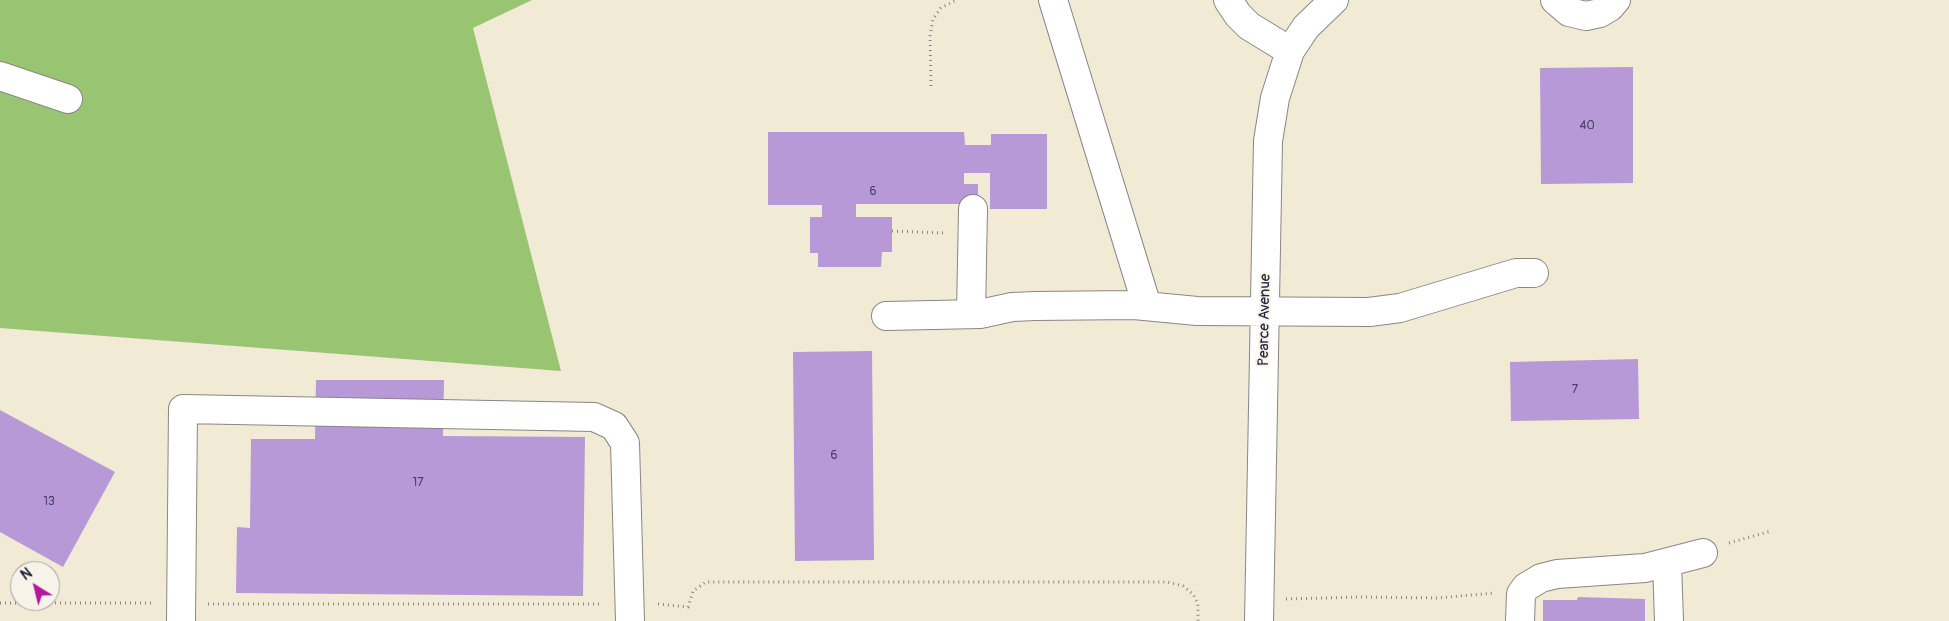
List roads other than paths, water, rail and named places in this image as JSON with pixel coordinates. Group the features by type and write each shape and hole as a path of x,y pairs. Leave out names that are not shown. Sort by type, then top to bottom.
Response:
{"street":[{"path":"1053,0 1147,306"},
{"path":"1228,0 1248,26 1290,52"},
{"name":"Pearce Avenue","path":"1259,621 1268,141 1275,98 1290,52 1306,27 1334,0"},
{"path":"1554,0 1569,12 1586,16 1600,13 1610,7 1616,0"},
{"path":"0,76 68,99"},
{"path":"971,314 972,222"},
{"path":"886,316 971,314 1018,306 1147,306 1182,310 1354,313 1381,311 1414,304 1516,273 1534,273"},
{"path":"181,612 183,409 594,416 614,426 625,443 630,612"},
{"path":"1520,621 1521,594 1526,587 1541,578 1556,574 1635,569 1703,553"},
{"path":"1667,563 1669,621"}]}
